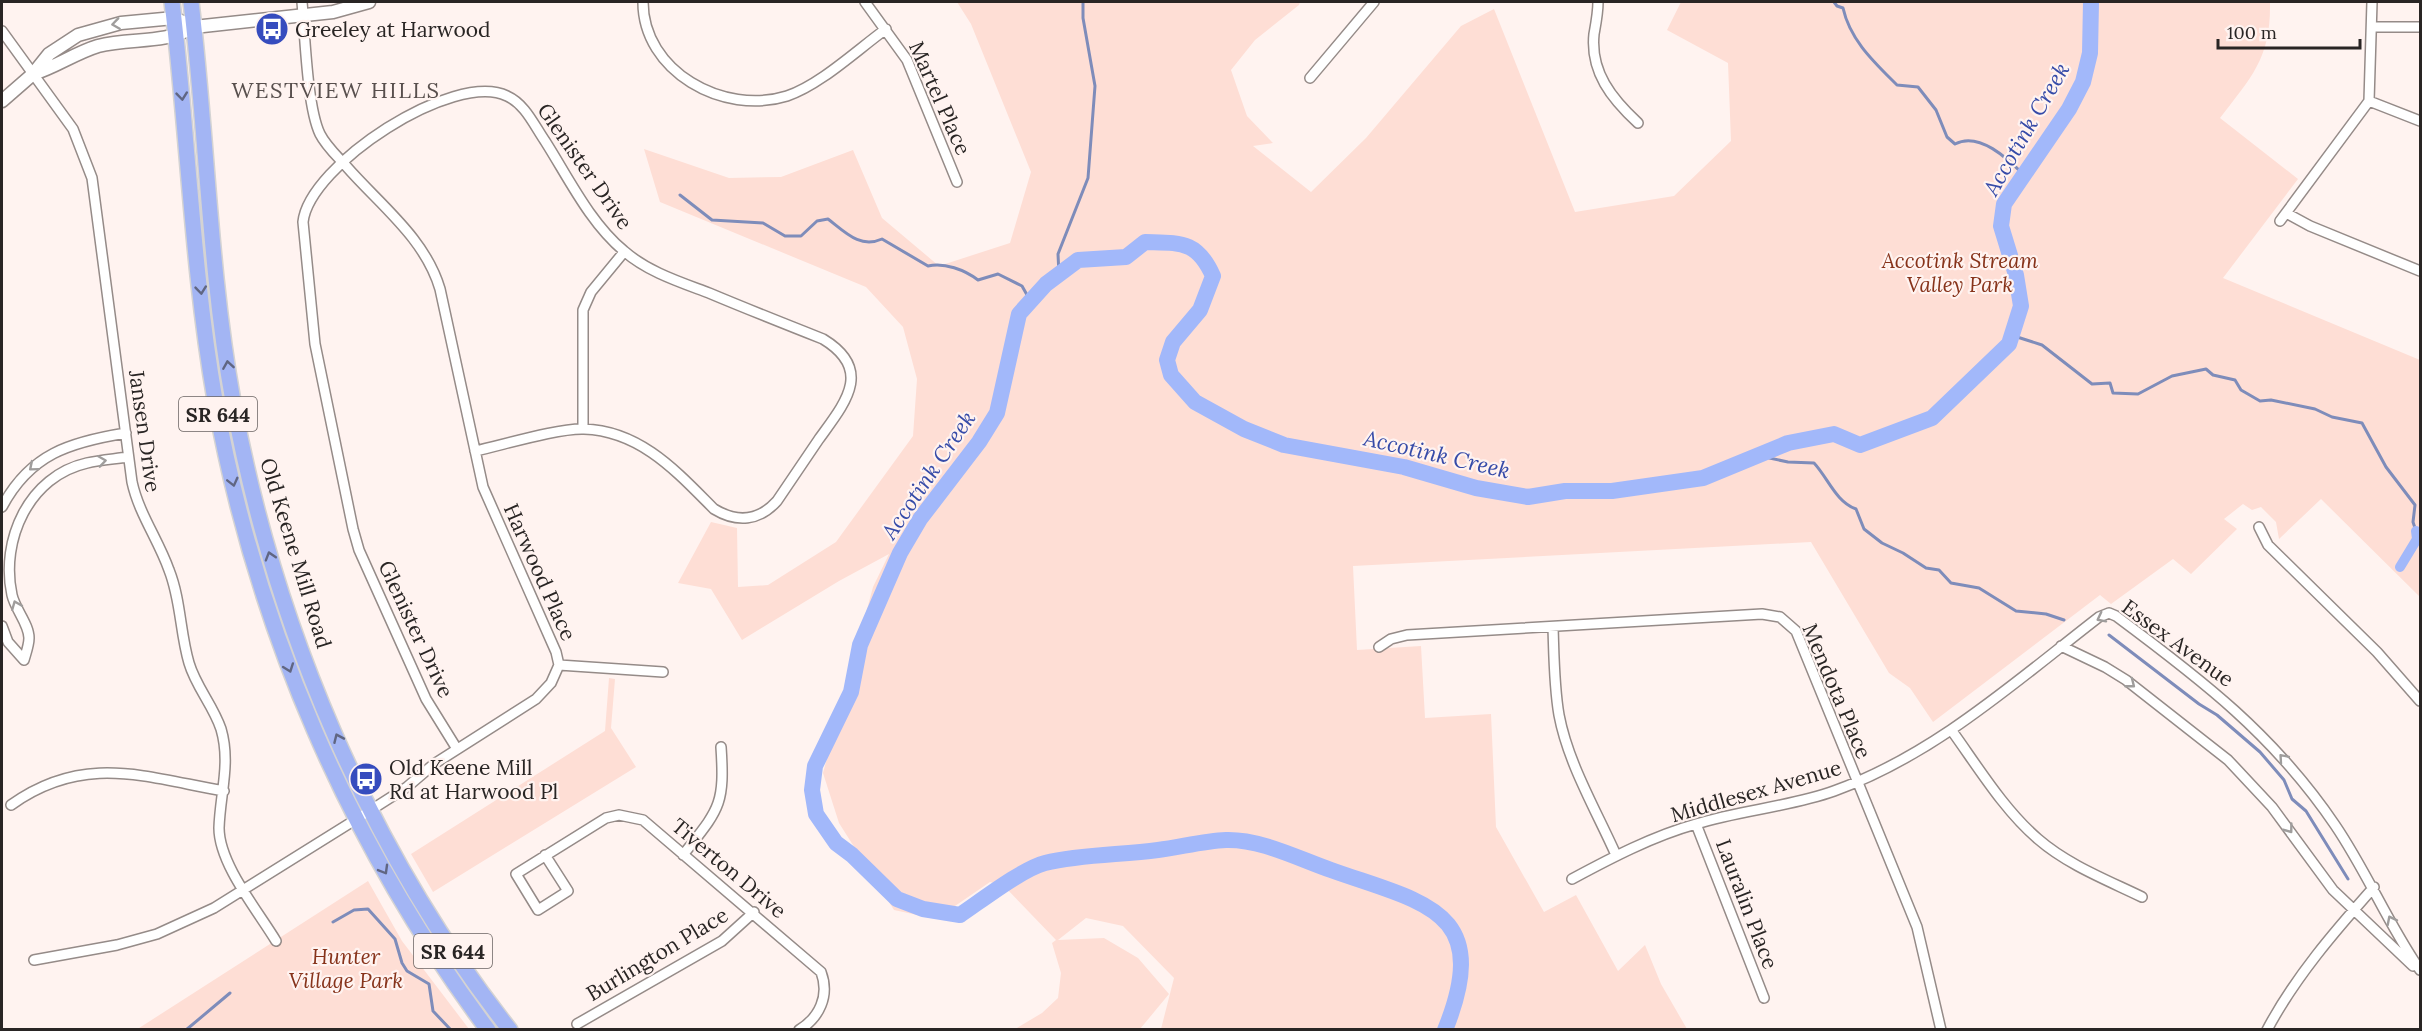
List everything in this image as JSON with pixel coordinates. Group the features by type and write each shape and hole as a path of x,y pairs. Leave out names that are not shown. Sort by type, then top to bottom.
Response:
{"main road":[{"name":"Old Keene Mill Road","path":"172,2 208,354 224,446 249,548 272,621 310,719 355,819 406,909 488,1029"},
{"name":"Old Keene Mill Road","path":"191,2 226,354 251,487 286,607 330,722 371,810 410,883 451,949 510,1029"}],"street":[{"name":"Harwood Place","path":"34,960 117,945 157,934 214,908 371,810 457,749 536,699 551,683 559,665 556,652 483,487 440,289 430,261 413,237 324,142 315,121 302,2"},
{"path":"33,74 97,46 176,38 194,27 303,16 350,9 369,2"},
{"path":"643,2 647,31 665,62 698,86 745,100 777,99 794,93 818,79 886,29"},
{"name":"Martel Place","path":"865,2 907,60 957,182"},
{"path":"1310,78 1374,2"},
{"path":"1598,2 1594,50 1599,71 1610,93 1638,123"},
{"path":"2373,2 2369,101 2283,217 2421,271"},
{"path":"2,101 33,74 49,54 78,34 120,23 174,18 194,27"},
{"path":"2373,27 2421,27"},
{"name":"Jansen Drive","path":"2,31 73,129 92,178 128,457 136,500 170,572 189,664 220,727 226,759 219,828 221,845 227,862 276,941"},
{"name":"Glenister Drive","path":"457,749 426,699 359,550 315,344 304,212 313,194 343,163 376,133 395,122 461,94 477,90 492,91 507,96 525,111 597,220 624,252 662,274 823,339 844,354 851,369 851,384 843,405 777,501 770,508 753,517 736,519 714,509 670,464 648,448 608,433 583,429 475,451"},
{"path":"2369,101 2421,121"},
{"path":"583,429 583,310 591,292 624,252"},
{"path":"2,507 18,480 51,454 78,442 126,433"},
{"path":"2,626 8,642 24,660 29,636 12,595 8,552 20,516 30,499 60,474 86,463 128,457"},
{"path":"2259,527 2268,545 2377,652 2421,701"},
{"name":"Essex Avenue","path":"2109,613 2188,669 2231,705 2286,760 2336,826 2374,887 2400,939 2421,972 2333,890 2272,807 2228,760 2126,680 2061,646 2099,617 2109,613"},
{"name":"Mendota Place","path":"1379,647 1391,639 1407,635 1762,615 1780,617 1796,631 1917,927 1941,1029"},
{"path":"1553,627 1557,699 1562,728 1616,855"},
{"name":"Middlesex Avenue","path":"1572,879 1616,855 1696,824 1798,802 1856,782 1905,759 1952,731 2061,646"},
{"path":"559,665 663,672"},
{"path":"1952,731 2018,818 2039,840 2070,861 2142,897"},
{"path":"683,855 711,819 720,801 721,747"},
{"path":"11,805 54,781 94,772 125,774 224,791"},
{"name":"Tiverton Drive","path":"545,855 568,891 538,910 516,874 545,855 606,818 619,815 643,820 754,912 821,972 825,982 821,1007 808,1024 799,1029"},
{"name":"Lauralin Place","path":"1696,824 1764,998"},
{"path":"2267,1029 2284,999 2374,887"},
{"name":"Burlington Place","path":"576,1024 722,941 754,912"}],"green space":[{"name":"Accotink Stream Valley Park","path":"957,2 1300,2 1255,40 1231,70 1247,116 1273,143 1253,146 1311,192 1366,138 1461,26 1494,9 1575,212 1674,196 1731,141 1728,63 1667,30 1681,2 2270,2 2267,38 2263,52 2250,78 2220,118 2298,179 2223,278 2420,360 2420,597 2321,499 2279,539 2276,522 2261,507 2252,510 2243,504 2224,519 2237,529 2191,574 2173,559 2111,604 2100,595 1933,722 1910,688 1889,673 1811,542 1353,566 1357,650 1421,646 1425,718 1491,714 1496,827 1544,912 1576,895 1618,971 1645,945 1661,984 1687,1029 1161,1029 1174,978 1123,926 1086,918 1058,940 1104,938 1138,958 1169,994 1140,1029 1015,1029 1042,1013 1058,998 1061,973 1052,943 1056,940 1004,886 990,882 936,919 894,910 839,823 823,773 873,587 889,554 839,581 742,640 711,589 678,583 711,522 737,528 738,587 768,585 836,542 913,436 917,379 903,327 866,287 660,202 644,149 729,178 781,177 853,150 882,218 939,266 1010,243 1031,172 971,24"},
{"path":"609,678 615,679 611,728 636,767 433,892 411,854 605,731"},
{"name":"Hunter Village Park","path":"368,881 402,941 469,1029 136,1030"}],"waterway":[{"path":"1059,275 1058,254 1088,178 1095,86 1083,18 1083,2"},
{"path":"1834,2 1843,8 1846,20 1864,50 1888,76 1897,85 1918,87 1936,110 1947,137 1955,144 1964,141 1983,144 2001,155 2024,175"},
{"name":"Accotink Creek","path":"1445,1030 1458,990 1461,959 1455,935 1441,917 1420,903 1395,892 1280,850 1253,843 1226,840 1158,850 1059,860 1036,866 1025,872 960,915 923,909 897,899 852,855 836,843 816,814 812,790 815,766 851,692 860,645 900,553 920,519 979,442 997,413 1019,314 1046,284 1078,260 1126,257 1145,242 1186,246 1201,256 1213,276 1200,310 1173,342 1167,360 1171,375 1195,402 1244,429 1284,445 1404,467 1476,488 1528,497 1565,491 1612,491 1703,478 1788,443 1834,434 1860,445 1932,418 2009,344 2021,306 2016,275 2001,226 2004,204 2069,109 2083,82 2090,53 2091,2"},
{"path":"680,195 712,220 763,223 785,236 801,236 817,221 828,219 853,238 867,242 882,239 928,266 941,265 954,268 978,280 998,274 1022,286 1031,302"},
{"path":"2014,336 2042,345 2092,384 2110,383 2113,393 2138,394 2172,376 2206,369 2213,375 2235,380 2241,390 2260,401 2271,400 2315,409 2332,417 2362,423 2386,467 2415,505 2413,522 2416,531 2420,533"},
{"path":"1755,455 1788,462 1814,463 1843,501 1856,509 1864,529 1882,543 1926,568 1939,570 1951,583 1979,588 2016,611 2046,614 2064,620"},
{"path":"2400,567 2417,539 2416,531"},
{"path":"2109,635 2199,704 2217,715 2260,752 2284,780 2292,799 2306,811 2348,879"},
{"path":"333,922 354,910 368,909 395,939 402,963 407,971 429,984 433,1011 451,1030"},
{"path":"186,1030 230,993"}],"place":[{"name":"Greeley at Harwood","path":"272,29"},
{"name":"Old Keene Mill Rd at Harwood Pl","path":"366,779"}],"district":[{"name":"WESTVIEW HILLS","path":"336,90"}]}
